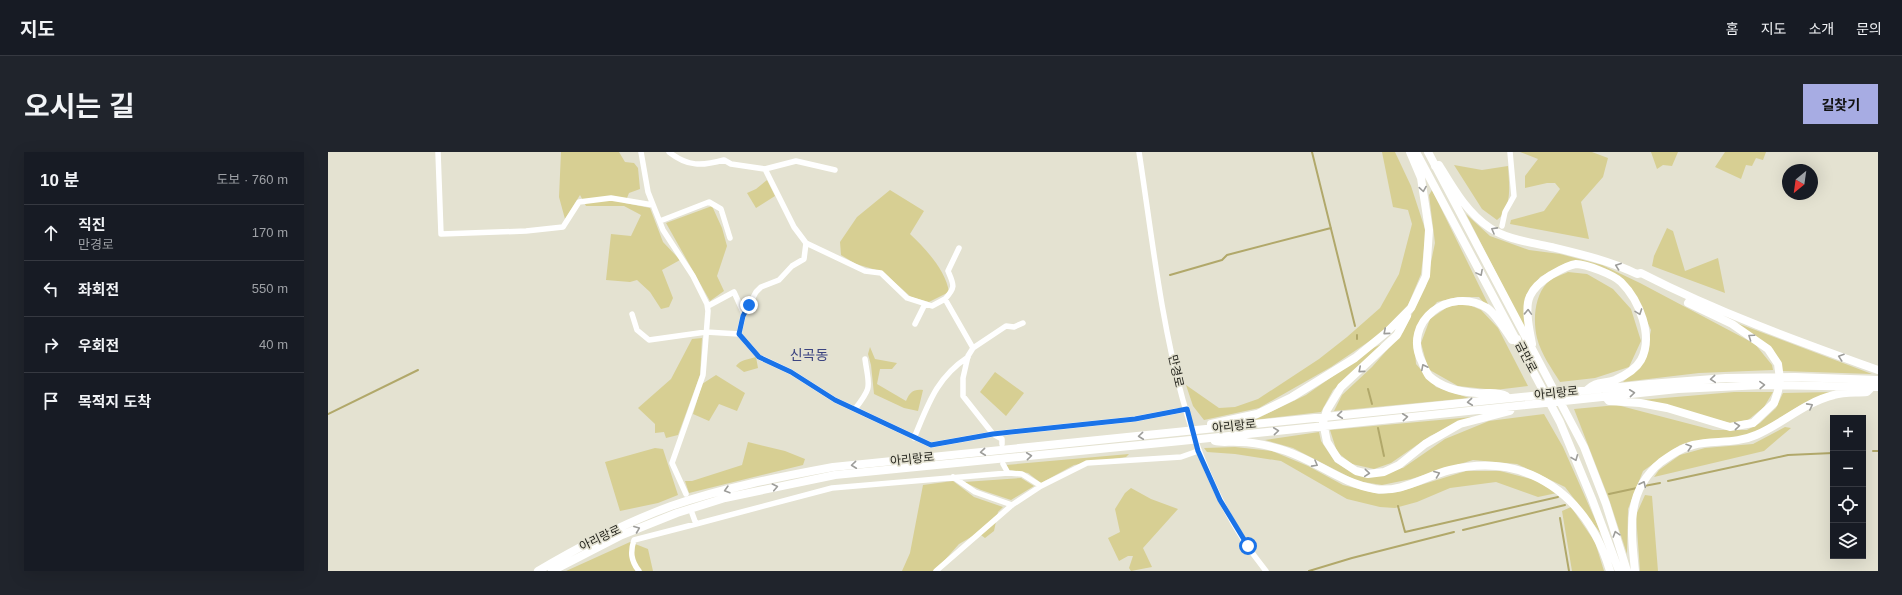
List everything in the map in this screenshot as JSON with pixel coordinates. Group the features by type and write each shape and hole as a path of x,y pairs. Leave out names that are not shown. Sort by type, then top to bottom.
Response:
{"highway":[{"path":"1410,152 1421,178 1429,230 1426,276 1412,308 1397,335 1341,387 1331,404 1324,422 1327,442 1338,459 1356,471 1368,474 1384,472 1399,465 1425,444 1460,424 1510,411 1512,406"},
{"name":"금만로","path":"1416,152 1560,422 1592,498 1619,571"},
{"name":"금만로","path":"1428,152 1584,447 1606,504 1627,571"},
{"path":"1435,166 1439,165 1462,202 1490,228 1516,240 1583,254 1621,266 1687,303 1732,324 1768,349 1778,364 1779,385 1774,403 1753,423 1730,427 1667,408 1640,403 1609,401 1605,396"},
{"path":"1532,351 1528,316 1529,296 1540,282 1558,271 1576,264 1598,270 1621,281 1635,301 1645,327 1646,346 1641,360 1630,372 1614,380 1592,384 1587,390"},
{"path":"1637,274 1640,273 1687,297 1790,339 1878,370"},
{"path":"1509,398 1502,394 1476,393 1449,388 1438,383 1428,374 1418,355 1418,338 1421,326 1432,312 1440,305 1457,301 1466,301 1473,302 1489,309 1512,340 1517,339"},
{"path":"1208,429 1211,424 1256,414 1292,397 1355,358 1388,331 1412,308"},
{"name":"아리랑로","path":"538,571 572,551 671,506 731,488 833,467 1587,390 1726,378 1795,377 1878,380"},
{"name":"아리랑로","path":"552,571 622,535 677,513 725,498 835,475 1211,438 1678,389 1763,385 1875,387"},
{"path":"1635,571 1631,525 1634,503 1644,479 1671,455 1694,445 1730,442 1755,436 1820,400 1834,394 1867,392 1875,387"},
{"path":"1211,438 1216,442 1264,444 1289,452 1348,482 1376,489 1411,485 1449,470 1482,465 1521,471 1540,478 1557,488 1577,507 1598,540 1610,571"}],"street":[{"path":"438,152 441,234 526,231 564,227 580,202 611,198 653,205"},
{"path":"641,152 648,192 663,230 693,276 708,306 703,375 672,463 686,494"},
{"path":"669,152 694,165 710,164 724,160 731,164 765,169 796,161 835,170"},
{"name":"만경로","path":"1139,152 1176,376 1187,409 1198,451 1220,500 1254,556 1266,571"},
{"path":"1502,226 1505,212 1514,196 1510,152"},
{"path":"765,169 794,227 806,243 865,271 881,273 907,298 932,306 945,299 953,290 953,283 948,271 959,248"},
{"path":"660,220 709,202 721,210 730,238"},
{"path":"739,334 744,314 756,292 761,288 779,280 792,266 804,259 806,243"},
{"path":"708,306 734,292 744,314"},
{"path":"945,299 973,348"},
{"path":"915,324 925,304"},
{"path":"632,314 637,330 649,340 706,332 739,334 759,357 791,372 835,400 931,445 993,434 1135,419 1187,409"},
{"path":"1002,444 1002,439 993,434 963,396 963,378 968,357 973,348 1006,326 1014,327 1023,323"},
{"path":"914,438 933,392 959,363 968,357"},
{"path":"855,409 868,392 869,383 865,360"},
{"path":"936,571 1012,505 1040,486 1087,463 1181,457 1198,451"},
{"path":"1004,464 1008,473"},
{"path":"639,571 634,564 631,550 634,540 832,488 1008,473 1022,474 1040,486"},
{"path":"953,477 975,492 1012,505"},
{"path":"692,513 696,524"}],"shaded area":[{"path":"561,152 619,152 625,162 634,163 638,168 640,189 629,193 625,203 650,208 663,242 680,260 662,270 673,298 669,307 661,309 650,292 637,280 630,282 606,280 611,234 631,236 641,215 624,206 586,206 580,195 565,219 559,197"},
{"path":"1382,152 1395,152 1411,186 1426,232 1421,274 1408,305 1380,334 1331,367 1259,408 1204,420 1193,406 1186,385 1219,408 1235,407 1258,399 1319,359 1380,308 1399,274 1412,224 1408,210 1393,207"},
{"path":"1520,152 1592,152 1608,158 1603,177 1581,202 1589,239 1510,224 1511,220 1544,211 1560,189 1555,183 1547,183 1525,188 1525,176 1538,159"},
{"path":"1651,152 1678,152 1672,166 1663,165 1657,169"},
{"path":"1725,152 1766,152 1763,160 1756,158 1752,166 1746,165 1741,179 1715,167"},
{"path":"1454,165 1482,170 1508,166 1508,202 1506,209 1497,220 1482,209"},
{"path":"767,180 775,196 756,208 747,193 756,189"},
{"path":"890,190 924,211 910,234 929,253 940,268 949,292 929,302 911,297 883,272 856,264 841,255 840,242 857,217"},
{"path":"1432,190 1493,314 1479,297 1458,297 1437,302 1420,323 1414,339 1416,364 1436,387 1469,398 1334,411 1342,395 1372,367 1403,332 1426,286 1435,243 1429,195"},
{"path":"712,206 722,228 727,246 717,276 724,291 710,301 666,223"},
{"path":"1466,214 1490,236 1529,250 1560,254 1602,265 1640,283 1755,344 1772,365 1773,370 1699,373 1623,382 1645,360 1651,330 1632,290 1618,276 1566,263 1540,277 1529,292 1526,331"},
{"path":"1667,228 1673,231 1685,271 1718,258 1725,293 1652,266 1654,256"},
{"path":"1568,272 1587,274 1613,289 1631,309 1641,341 1629,367 1595,378 1560,382 1541,350 1537,338 1535,317 1539,295 1547,283"},
{"path":"1467,304 1481,310 1498,328 1528,386 1495,390 1458,386 1428,369 1421,343 1430,319 1449,306"},
{"path":"1734,322 1872,374 1782,371 1773,349"},
{"path":"702,338 700,375 678,435 666,438 664,432 655,433 655,424 638,408 671,379 692,339"},
{"path":"1391,340 1333,390 1321,412 1254,420 1306,395 1373,348"},
{"path":"870,347 875,359 897,363 892,369 880,369 877,384 906,401 912,392 923,390 918,411 904,408 874,394 871,365 868,354"},
{"path":"756,357 758,368 744,372 736,366 742,361"},
{"path":"995,372 1024,393 1006,416 980,392"},
{"path":"716,375 745,393 737,411 719,404 709,421 693,414 702,384"},
{"path":"1734,392 1773,392 1764,407 1748,420 1730,423 1641,400"},
{"path":"1833,392 1804,403 1757,432 1744,436 1680,445 1643,471 1628,509 1627,554 1609,499 1574,409 1617,405 1713,430 1747,430 1760,423 1776,408 1783,393"},
{"path":"1544,414 1563,447 1602,535 1565,487 1517,464 1473,460 1411,479 1382,485 1357,481 1293,448 1265,440 1319,432 1321,441 1335,462 1351,472 1403,468 1445,439 1489,421"},
{"path":"1472,417 1430,436 1391,463 1374,469 1352,464 1337,452 1330,430"},
{"path":"1785,427 1791,428 1764,451 1654,477 1659,470 1680,455 1705,448 1753,444"},
{"path":"748,442 785,451 805,459 803,465 689,493 685,481 692,481 742,465"},
{"path":"1235,447 1272,451 1308,466 1343,485 1379,494 1398,492 1466,471 1500,471 1535,480 1557,493 1538,497 1496,482 1450,488 1417,502 1395,508 1380,507 1347,499 1281,461 1235,454 1207,452 1204,448"},
{"path":"655,448 663,449 678,495 658,503 620,511 605,462"},
{"path":"1129,454 1126,457 1074,465 1041,483 1028,473 1009,470 1006,465"},
{"path":"1021,478 1034,486 1011,500 981,490 964,482"},
{"path":"953,481 974,497 1003,507 998,512 994,531 985,538 978,533 959,544 935,571 902,571 910,553 923,485"},
{"path":"1131,488 1151,499 1178,509 1143,548 1152,567 1131,571 1129,568 1133,556 1128,556 1119,561 1108,538 1120,532 1115,509 1125,493"},
{"path":"1645,495 1652,496 1658,571 1640,571 1636,515"},
{"path":"1571,507 1595,542 1604,571 1572,571 1562,511"},
{"path":"630,542 648,549 653,571 566,571"}],"waterway":[{"path":"1312,152 1355,326"},
{"path":"1170,275 1222,260 1227,255 1331,228"},
{"path":"328,414 418,370"},
{"path":"1368,389 1372,404"},
{"path":"1378,428 1384,456"},
{"path":"1873,451 1878,451"},
{"path":"1668,481 1788,455 1830,453"},
{"path":"1644,486 1660,483"},
{"path":"1609,494 1637,488"},
{"path":"1398,506 1405,532 1558,497"},
{"path":"1463,530 1565,505"},
{"path":"1560,518 1569,571"},
{"path":"1309,571 1352,558 1454,532"}],"district":[{"name":"신곡동","path":"809,355"}],"route":[{"path":"749,305 743,316 739,334 759,357 806,380 835,400 931,445 993,434 1135,419 1187,409 1198,451 1220,500 1248,546"}]}
